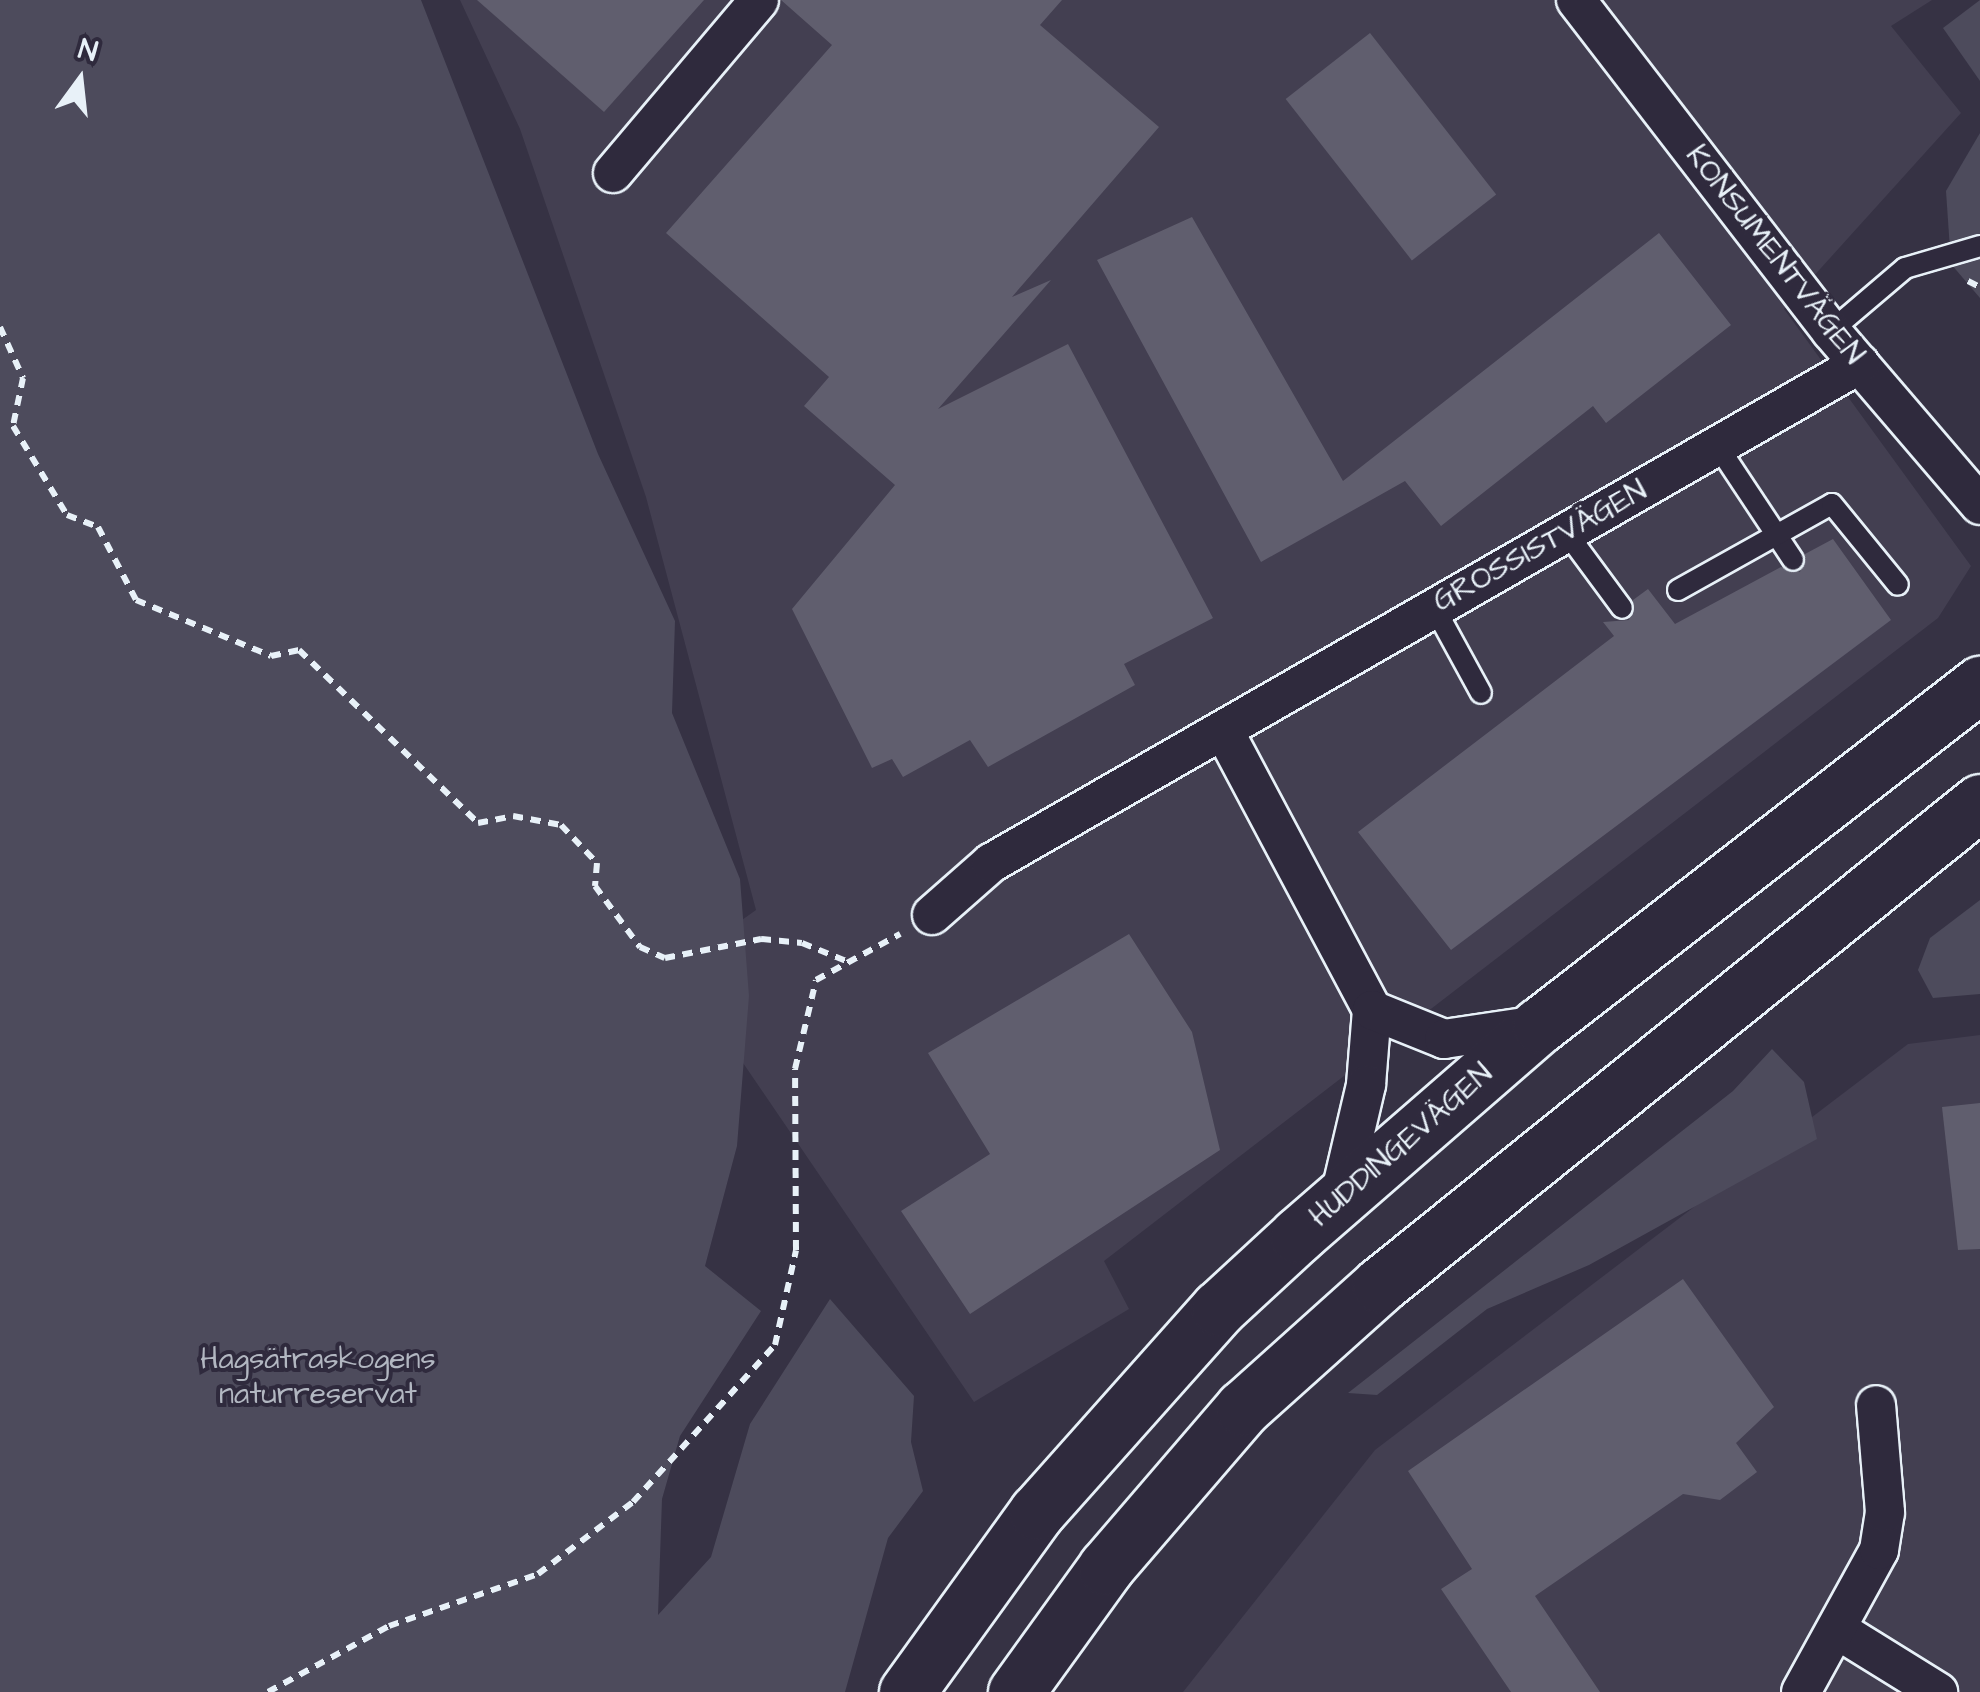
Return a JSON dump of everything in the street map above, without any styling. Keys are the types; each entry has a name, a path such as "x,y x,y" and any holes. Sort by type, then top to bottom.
{"main road":[{"name":"HUDDINGEVÄGEN","path":"907,1692 1085,1456 1220,1308 1340,1196 1540,1025 1980,684"},
{"path":"1016,1692 1106,1566 1244,1408 1380,1285 1980,802"}],"street":[{"path":"613,173 759,0"},
{"name":"KONSUMENTVÄGEN","path":"1576,0 1831,331 1980,504"},
{"name":"GROSSISTVÄGEN","path":"932,915 991,863 1225,733 1433,605 1718,448 1860,364"},
{"path":"1225,733 1372,1010 1366,1084 1340,1196"},
{"path":"1372,1010 1444,1039 1540,1025"},
{"path":"1801,1692 1879,1550 1885,1512 1876,1405"},
{"path":"1838,1630 1938,1692"}],"lane":[{"path":"1831,331 1905,268 1980,246"},
{"path":"1718,448 1793,560"},
{"path":"1678,590 1832,504 1898,585"},
{"path":"1566,532 1622,608"},
{"path":"1433,605 1481,693"}],"path":[{"path":"0,328 23,378 13,426 68,515 98,527 136,600 270,656 299,650 478,823 513,816 561,825 597,863 594,886 640,947 665,958 761,939 802,943 851,963"},
{"path":"268,1692 390,1626 538,1574 633,1502 775,1345 796,1250 794,1069 816,980 932,915"}],"shaded area":[{"path":"460,0 1932,0 1891,26 1961,113 1784,309 1971,566 1938,618 1104,1261 1129,1309 974,1402 677,966 756,910 646,497 520,129"},
{"path":"1980,1035 1980,1692 1183,1692 1375,1450 1908,1044"}],"green space":[{"name":"Hagsätraskogens naturreservat","path":"0,0 421,0 598,454 675,621 672,713 740,879 749,996 737,1146 705,1266 761,1311 680,1436 662,1499 658,1615 711,1557 750,1424 830,1299 914,1396 911,1442 923,1491 888,1538 845,1692 0,1692"},
{"path":"1980,0 1980,81 1943,28"},
{"path":"1980,133 1980,298 1951,264 1946,191"},
{"path":"1980,900 1980,994 1933,998 1918,970 1930,938"},
{"path":"1772,1049 1804,1082 1817,1139 1589,1265 1487,1309 1377,1395 1348,1393 1733,1091"}],"building":[{"path":"477,0 704,0 604,112"},
{"path":"781,0 1062,0 1040,25 1159,127 1012,297 1051,280 938,409 1068,344 1213,618 1124,664 1135,685 988,767 970,740 903,777 892,759 872,768 792,609 895,485 804,406 829,377 666,233 832,45"},
{"path":"1370,33 1496,195 1412,260 1286,99"},
{"path":"1192,217 1343,481 1659,233 1731,325 1606,423 1593,406 1441,526 1405,481 1261,562 1097,260"},
{"path":"1833,539 1891,620 1451,950 1358,832 1614,636 1603,622 1629,620 1633,600 1648,589 1675,624 1781,567 1800,572 1805,554"},
{"path":"1129,934 1192,1032 1220,1150 970,1314 901,1211 990,1154 928,1053"},
{"path":"1980,1103 1980,1249 1958,1250 1942,1107"},
{"path":"1683,1279 1774,1407 1736,1443 1757,1472 1720,1500 1683,1494 1535,1596 1600,1692 1511,1692 1441,1589 1472,1569 1408,1471"}]}
